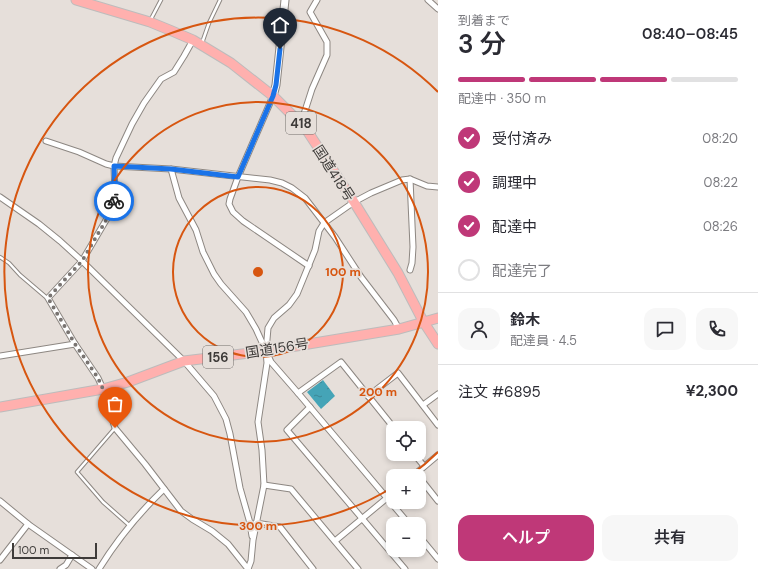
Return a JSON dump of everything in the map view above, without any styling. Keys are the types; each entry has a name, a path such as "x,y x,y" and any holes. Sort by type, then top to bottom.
{"highway":[{"name":"国道418号","path":"76,0 150,22 193,40 231,63 273,96 306,129 398,273 423,321 438,344"},
{"name":"国道156号","path":"0,407 103,389 128,382 184,362 399,329 438,318"}],"main road":[{"path":"273,96 276,85 286,0"}],"street":[{"path":"300,122 312,89 327,55 327,42 310,12 317,0"},
{"path":"428,0 438,8"},
{"path":"193,40 174,72 161,79 144,103 132,124 116,158 114,166 115,195 112,210 82,261 48,298 75,344 98,378 115,428 181,511 212,531 228,544 248,569"},
{"path":"273,96 238,177 229,204 233,212 243,221 309,266"},
{"path":"46,141 114,166 171,169 270,180 282,183 292,188 304,198 335,237 360,277 394,320 399,329"},
{"path":"171,169 178,198 196,230 203,252 214,274 246,312 256,329 271,362 386,497"},
{"path":"410,179 413,246 410,270"},
{"path":"248,569 251,561 253,540 264,484 262,450 258,422 267,363 266,350 268,328 274,318 289,305 297,294 315,250 319,231 324,223 354,202 402,180 410,179 427,186 438,188"},
{"path":"0,197 60,240 184,362 214,396 226,419 240,488 250,523 253,540"},
{"path":"0,356 75,344"},
{"path":"298,392 341,362 388,421"},
{"path":"368,396 398,373 438,425"},
{"path":"423,405 438,394"},
{"path":"310,407 288,430 405,569"},
{"path":"422,469 438,455"},
{"path":"420,461 424,466"},
{"path":"264,484 291,489 358,569"},
{"path":"426,487 438,501"},
{"path":"99,569 111,549 151,501 164,489"},
{"path":"335,542 386,499"},
{"path":"0,501 28,524 92,569"},
{"path":"396,509 403,517"},
{"path":"256,523 280,527 313,569"},
{"path":"0,560 28,524"},
{"path":"426,544 438,559"},
{"path":"60,569 66,565 72,555"}],"lane":[{"path":"150,22 161,0"},
{"path":"201,45 220,0"},
{"path":"0,257 48,298"},
{"path":"115,428 77,472 103,502 130,526"}],"water":[{"path":"323,380 335,396 321,409 307,392"}],"way so far":[{"path":"114,201 112,210 82,261 48,298 75,344 98,378 115,428"}],"route":[{"path":"114,201 114,166 171,169 238,177 273,96 276,85 280,49"}]}
